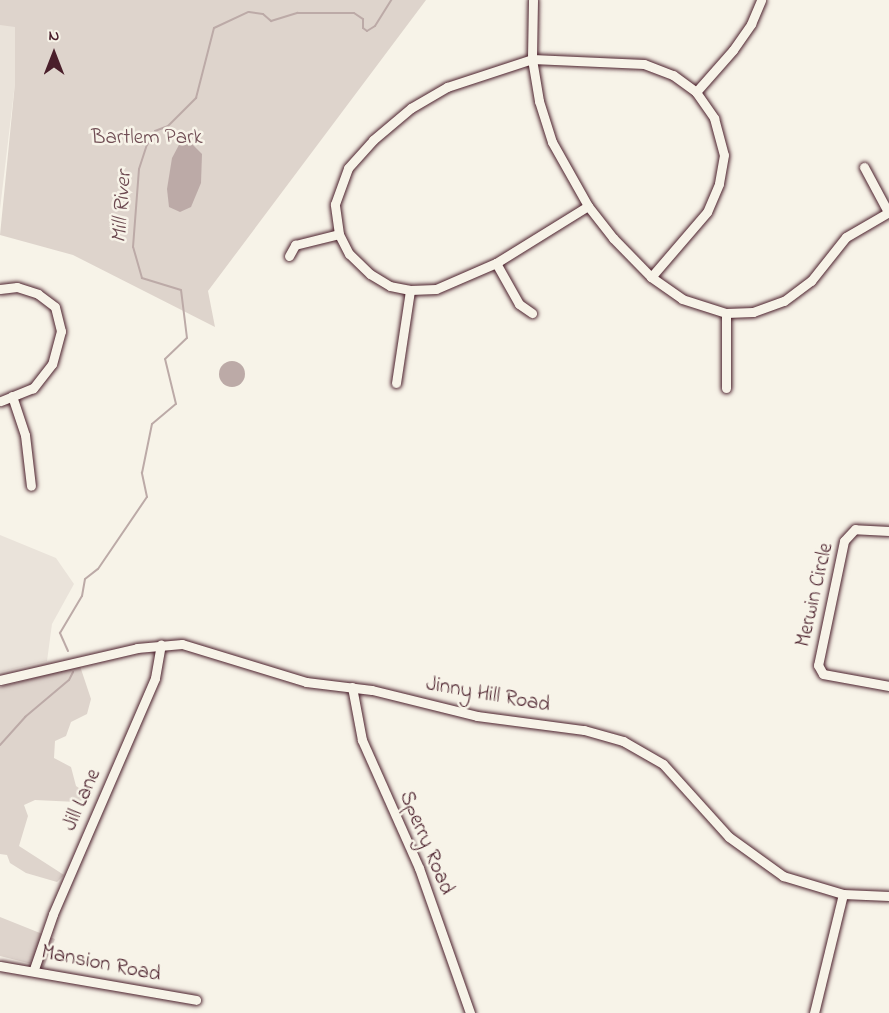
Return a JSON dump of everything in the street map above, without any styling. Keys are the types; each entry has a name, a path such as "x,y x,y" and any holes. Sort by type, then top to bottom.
{"street":[{"path":"533,0 532,59 539,101 552,142 588,206 651,277 682,299 726,313 753,312 784,301 811,281 846,237 888,212 864,167"},
{"path":"696,92 734,50 752,24 761,0"},
{"path":"588,206 496,263 436,289 410,290 370,274 349,254 339,234 335,204 348,168 373,140 411,108 447,87 532,59 644,64 673,75 696,92 714,118 724,155 719,184 707,212 651,277"},
{"path":"288,256 295,245 339,234"},
{"path":"496,263 519,304 532,313"},
{"path":"0,289 17,287 38,294 55,307 61,331 52,364 33,388 0,401"},
{"path":"396,382 410,290"},
{"path":"726,313 726,388"},
{"path":"12,396 25,435 31,486"},
{"name":"Merwin Circle","path":"889,531 855,529 844,541 818,665 823,674 889,686"},
{"name":"Jinny Hill Road","path":"0,680 161,645 204,648 290,679 352,687 477,716 584,730 623,741 676,775 729,837 763,865 801,884 843,894 889,896"},
{"name":"Jill Lane","path":"33,969 60,895 155,678 161,645"},
{"name":"Sperry Road","path":"352,687 362,740 419,868 470,1013"},
{"path":"814,1013 843,894"},
{"name":"Mansion Road","path":"0,966 33,969 195,1000"}],"shaded area":[{"path":"0,24 15,26 15,83 0,209"},
{"path":"180,143 192,144 202,154 201,183 191,207 180,212 169,207 167,189 172,158"},
{"path":"232,361 241,365 245,374 241,383 232,387 223,383 219,374 223,365"},
{"path":"0,535 56,558 74,584 52,624 47,661 0,672"}],"green space":[{"name":"Bartlem Park","path":"0,0 426,0 208,291 215,327 73,255 0,235 15,83 15,27 0,25"},
{"path":"80,666 91,699 87,714 71,722 66,736 55,741 54,758 71,767 76,786 92,797 77,802 35,800 24,805 28,816 19,846 64,875 57,882 26,873 10,863 7,855 0,854 0,687"},
{"path":"0,917 55,939 44,967 0,956"}],"waterway":[{"name":"Mill River","path":"68,651 60,633 82,596 85,579 98,569 147,497 142,473 152,424 176,404 165,359 187,338 181,290 142,278 133,247 139,169 147,145 155,131 168,126 196,98 214,28 249,12 263,14 271,21 298,13 354,13 363,19 363,28 367,31 375,26 391,0"},
{"name":"Mill River","path":"0,745 25,717 69,680 73,672"}]}
